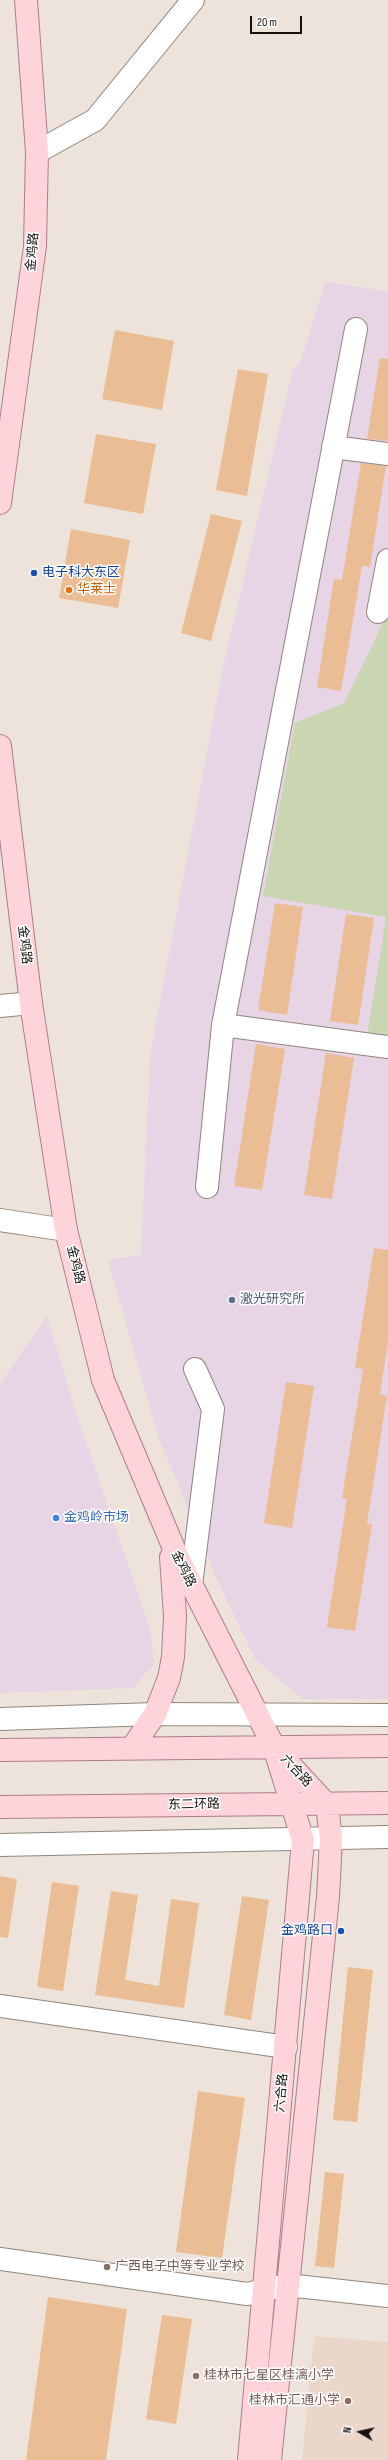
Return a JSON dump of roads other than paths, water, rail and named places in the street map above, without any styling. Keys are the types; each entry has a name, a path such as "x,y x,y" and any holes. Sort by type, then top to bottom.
{"main road":[{"name":"金鸡路","path":"0,503 35,246 37,152 26,0"},
{"name":"金鸡路","path":"0,746 31,1003 66,1230 103,1380 166,1530 191,1585 274,1747"},
{"path":"132,1748 155,1714 169,1678 175,1637 173,1572 166,1530"},
{"path":"0,1750 388,1746"},
{"name":"六合路","path":"249,2460 303,1840 274,1747"},
{"name":"六合路","path":"270,2460 328,1897 331,1839 327,1805 274,1747"},
{"name":"东二环路","path":"0,1807 293,1804 327,1805 388,1803"}],"street":[{"path":"37,152 95,120 193,0"},
{"path":"207,1187 223,1025 356,329"},
{"path":"333,446 388,454"},
{"path":"378,612 388,560"},
{"path":"0,1006 31,1003"},
{"path":"223,1025 388,1047"},
{"path":"0,1220 66,1230"},
{"path":"191,1585 213,1409 195,1369"},
{"path":"0,1719 155,1714 257,1716 388,1715"},
{"path":"0,1845 303,1840 388,1837"},
{"path":"0,2006 286,2047"},
{"path":"0,2259 247,2294 287,2285 388,2296"}],"place":[{"name":"电子科大东区","path":"34,573"},
{"name":"华莱士","path":"69,590"},
{"name":"激光研究所","path":"232,1300"},
{"name":"金鸡岭市场","path":"56,1518"},
{"name":"金鸡路口","path":"341,1931"},
{"name":"广西电子中等专业学校","path":"107,2267"},
{"name":"桂林市七星区桂漓小学","path":"196,2376"},
{"name":"桂林市汇通小学","path":"348,2401"}]}
